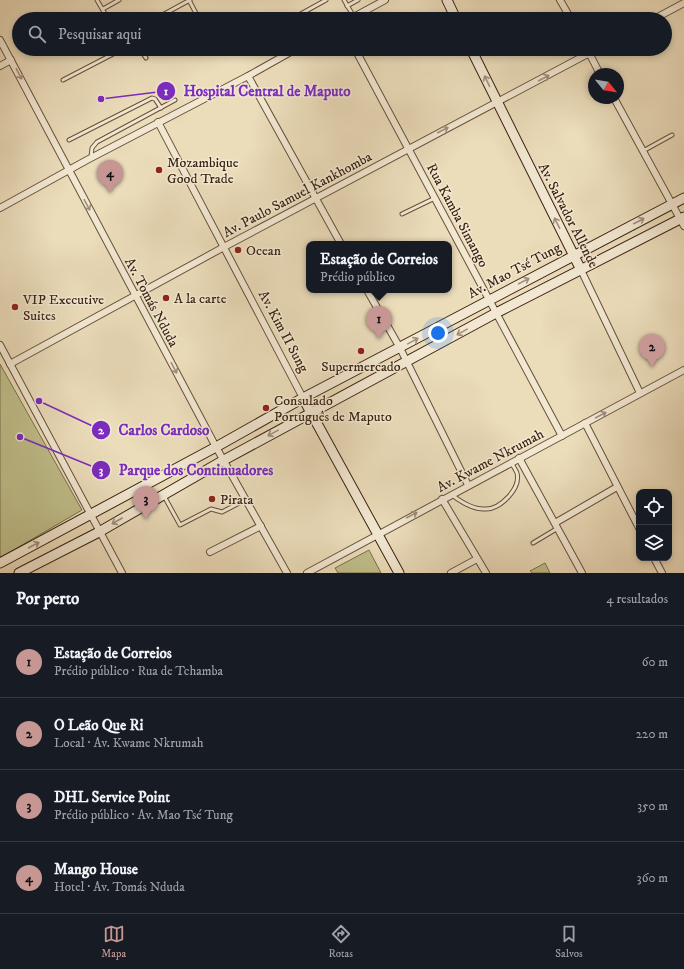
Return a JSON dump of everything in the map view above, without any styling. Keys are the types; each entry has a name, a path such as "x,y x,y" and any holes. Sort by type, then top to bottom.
{"main road":[{"path":"447,0 453,12"},
{"name":"Av. Salvador Allende","path":"474,56 581,270"},
{"name":"Av. Mao Tsé Tung","path":"0,563 216,447 303,398 400,348 573,254 684,198"},
{"name":"Av. Mao Tsé Tung","path":"19,573 99,532 311,412 407,362 496,313 683,220"},
{"name":"Av. Kim II Sung","path":"303,398 399,573"}],"street":[{"path":"363,12 385,0"},
{"path":"560,0 567,12"},
{"path":"667,12 683,3"},
{"name":"Av. Tomás Nduda","path":"0,40 216,447 287,573"},
{"path":"0,208 91,157 284,56"},
{"name":"Rua Kamba Simango","path":"359,56 562,436"},
{"name":"Av. Paulo Samuel Kankhomba","path":"10,364 224,247 409,148 497,103 579,56"},
{"path":"591,56 597,68"},
{"path":"0,66 11,60"},
{"path":"248,76 339,241"},
{"path":"617,104 672,204 683,220"},
{"name":"Av. Kim II Sung","path":"158,122 303,398"},
{"name":"Av. Salvador Allende","path":"581,270 640,393"},
{"path":"369,293 400,348 468,485"},
{"path":"0,345 122,573"},
{"name":"Av. Kwame Nkrumah","path":"307,573 684,370"},
{"path":"585,423 637,525"},
{"path":"519,458 582,573"},
{"path":"556,526 617,487"},
{"path":"442,499 486,573"},
{"path":"210,552 261,526"},
{"path":"451,573 477,559"},
{"path":"656,561 662,573"}],"lane":[{"path":"97,0 103,10 119,0"},
{"path":"167,12 190,0 196,12"},
{"path":"304,12 326,0"},
{"path":"344,0 350,12"},
{"path":"348,6 358,0"},
{"path":"63,80 109,56"},
{"path":"69,140 152,98 155,99 161,108"},
{"path":"91,157 92,148 97,142 175,100"},
{"path":"643,151 672,135"},
{"path":"402,214 435,198"},
{"path":"452,494 474,508 487,510 510,496 515,486 517,474 511,462"},
{"path":"164,495 180,525 211,508 222,512 246,499"},
{"path":"533,542 556,526"}],"shaded area":[{"path":"0,364 82,510 0,558"},
{"path":"369,550 381,573 338,573 335,568"},
{"path":"545,563 550,573 532,573 530,571"}],"place":[{"name":"Hospital Central de Maputo","path":"101,99"},
{"name":"Mozambique Good Trade","path":"159,170"},
{"name":"Mango House","path":"110,193"},
{"name":"Ocean","path":"238,250"},
{"name":"A la carte","path":"166,298"},
{"name":"VIP Executive Suites","path":"15,307"},
{"name":"Estação de Correios","path":"379,339"},
{"name":"Supermercado","path":"361,351"},
{"name":"O Leão Que Ri","path":"652,367"},
{"name":"Carlos Cardoso","path":"39,401"},
{"name":"Consulado Português de Maputo","path":"266,408"},
{"name":"Parque dos Continuadores","path":"20,437"},
{"name":"Pirata","path":"212,499"},
{"name":"DHL Service Point","path":"146,519"}]}
